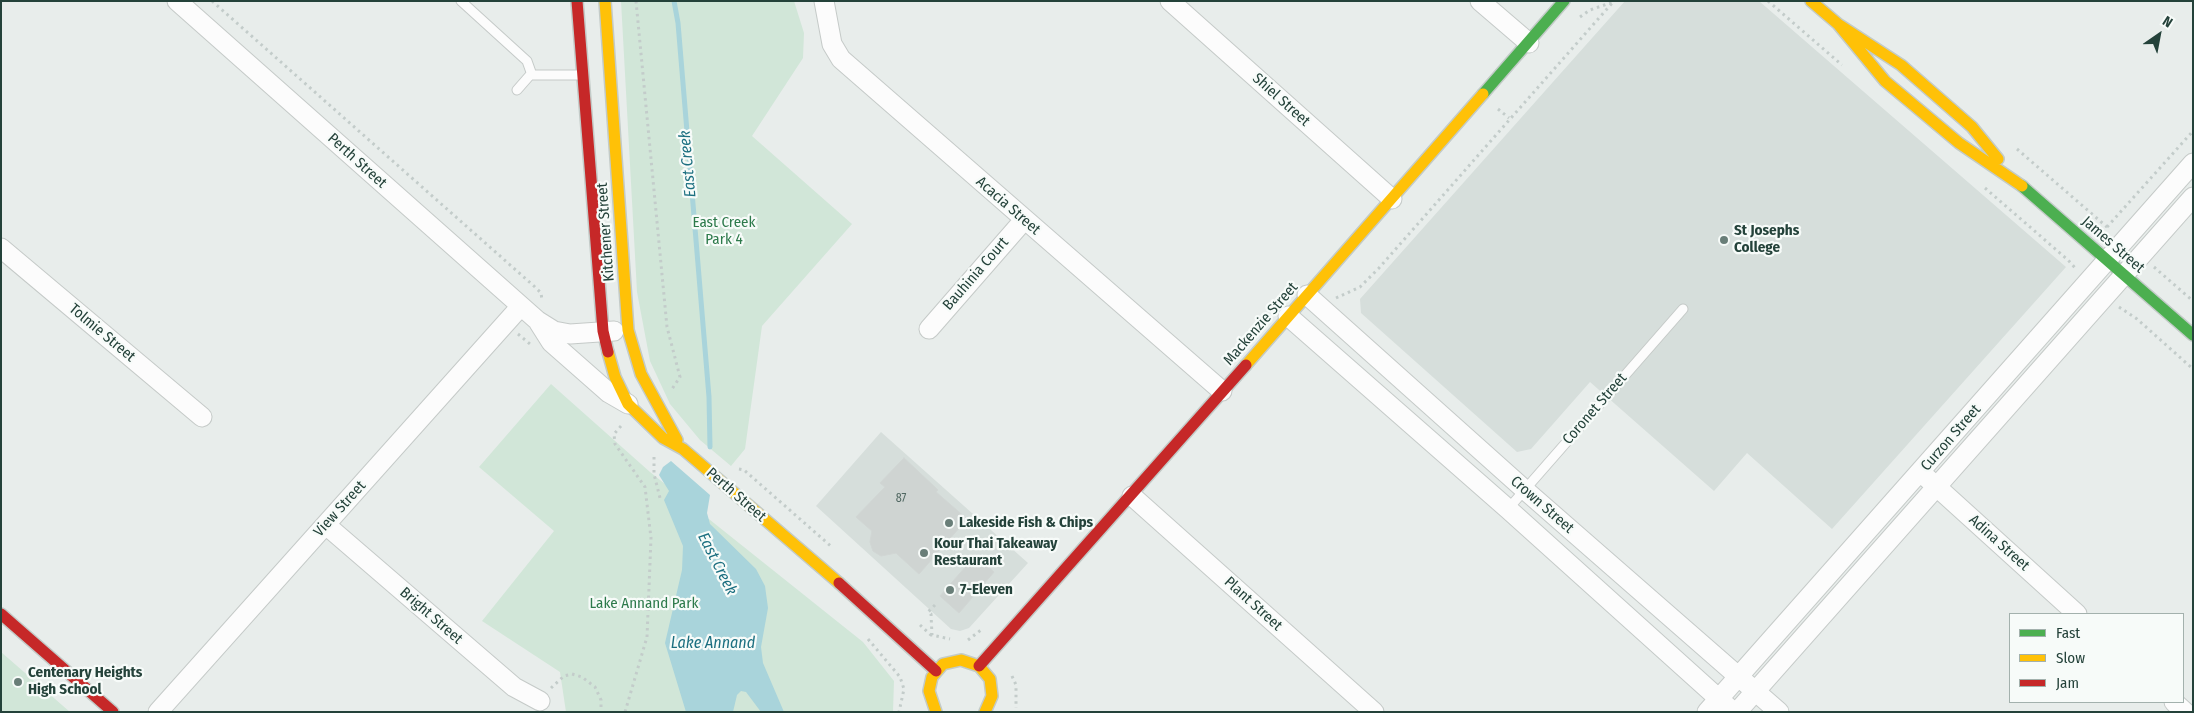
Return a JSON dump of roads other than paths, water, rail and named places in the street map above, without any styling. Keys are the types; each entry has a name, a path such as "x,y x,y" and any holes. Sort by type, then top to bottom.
{"main road":[{"name":"Kitchener Street","path":"578,1 603,331 615,378 628,404"},
{"name":"Kitchener Street","path":"605,1 628,330 641,374 653,400 683,449"},
{"name":"Mackenzie Street","path":"980,666 1132,496 1564,1"},
{"name":"James Street","path":"1812,1 1838,24 1901,65 1966,121 2014,179"},
{"name":"James Street","path":"1838,24 1885,81 1959,143 2014,179 2193,335"},
{"name":"Perth Street","path":"628,404 663,438 683,449 879,618 936,671"},
{"path":"1,614 113,712"},
{"path":"936,712 928,691 936,671 952,660 971,661 986,672 992,687 992,696 985,712"}],"street":[{"name":"Perth Street","path":"177,1 538,321 554,331 570,334 628,330"},
{"name":"Acacia Street","path":"824,1 832,44 841,59 1222,391"},
{"name":"Shiel Street","path":"1170,1 1392,199"},
{"path":"1480,1 1529,43"},
{"name":"Curzon Street","path":"1713,705 2193,163"},
{"name":"Curzon Street","path":"1738,712 2193,196"},
{"name":"Bauhinia Court","path":"929,329 1024,220"},
{"name":"Tolmie Street","path":"1,248 202,417"},
{"name":"Crown Street","path":"1307,295 1525,490 1779,712"},
{"name":"View Street","path":"158,712 521,306"},
{"name":"Crown Street","path":"1288,316 1508,509 1713,705 1732,712"},
{"name":"Perth Street","path":"538,321 551,342 609,393 628,404"},
{"name":"Adina Street","path":"1921,471 2076,613"},
{"name":"Plant Street","path":"1132,496 1374,712"},
{"name":"Bright Street","path":"326,525 514,687 540,701"},
{"path":"2175,703 2185,712"}],"lane":[{"path":"461,1 527,61 531,74"},
{"path":"517,90 531,74 583,75"},
{"name":"Coronet Street","path":"1508,509 1683,309"}],"water":[{"name":"Lake Annand","path":"671,461 710,495 707,513 710,524 756,569 765,586 768,608 761,647 763,663 784,712 761,712 746,692 741,691 737,695 733,712 686,712 665,643 682,570 683,546 664,500 669,491 659,475 663,467"}],"waterway":[{"name":"East Creek","path":"674,1 678,23 709,397 710,447"}],"place":[{"name":"St Josephs College","path":"1724,240"},
{"name":"Lakeside Fish & Chips","path":"949,523"},
{"name":"Kour Thai Takeaway Restaurant","path":"924,553"},
{"name":"7-Eleven","path":"950,590"},
{"name":"Centenary Heights High School","path":"18,682"}],"park label":[{"name":"East Creek Park 4","path":"724,232"},
{"name":"Lake Annand Park","path":"644,604"}]}
